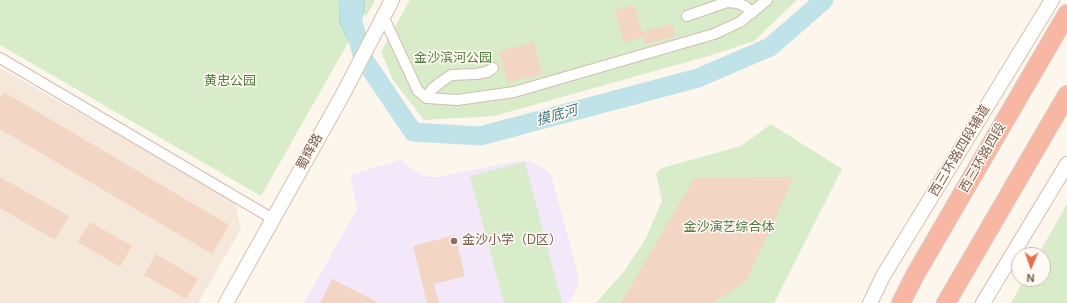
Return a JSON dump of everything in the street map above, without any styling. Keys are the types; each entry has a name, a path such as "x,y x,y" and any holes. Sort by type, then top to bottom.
{"highway":[{"name":"西三环路四段","path":"901,303 915,275 1067,14"},
{"path":"946,303 1067,95"}],"main road":[{"name":"蜀辉路","path":"226,303 356,70 392,0"},
{"name":"西三环路四段辅道","path":"870,303 884,276 1052,0"},
{"path":"983,303 1067,164"}],"street":[{"path":"383,16 418,91 427,98 457,100 514,92 714,34 740,22 767,0"},
{"path":"687,16 727,2 738,2 752,13"},
{"path":"0,58 273,219"},
{"path":"427,98 432,89 440,82 451,76 487,72 493,68"}],"shaded area":[{"path":"0,68 235,201 241,229 198,303 0,303"},
{"name":"金沙小学（D区）","path":"400,160 422,176 437,177 517,161 529,161 546,170 551,175 578,274 578,284 575,294 567,303 304,303 357,209 350,175"}],"green space":[{"name":"黄忠公园","path":"0,0 340,0 340,23 349,41 261,196 0,45"},
{"path":"364,0 375,0 366,17 364,13"},
{"name":"金沙滨河公园","path":"410,0 797,0 754,41 712,55 494,116 424,120 393,80 381,52"},
{"name":"金沙演艺综合体","path":"771,124 842,169 774,303 596,303 625,270 645,240 662,201 656,173 662,168 741,146"},
{"path":"525,162 562,303 504,303 470,176"},
{"path":"1067,204 1067,303 1011,303 1020,287 1051,287 1051,247 1043,247"}],"water":[{"path":"340,0 364,0 364,13 349,41 340,23"}],"building":[{"path":"634,5 642,32 672,24 675,36 645,44 643,37 624,43 615,10"},
{"path":"534,42 542,74 507,83 499,51"},
{"path":"4,92 229,225 212,254 0,129 0,98"},
{"path":"0,177 69,216 55,240 0,208"},
{"path":"794,177 746,281 713,303 621,303 694,178"},
{"path":"90,222 132,246 120,267 78,242"},
{"path":"455,235 465,276 434,284 439,303 427,303 413,246"},
{"path":"156,254 198,279 186,299 144,275"},
{"path":"332,279 379,303 320,303"}],"waterway":[{"name":"摸底河","path":"347,0 363,58 413,132 480,136 698,78 770,47 824,0"}],"place":[{"name":"金沙小学（D区）","path":"454,241"}]}
